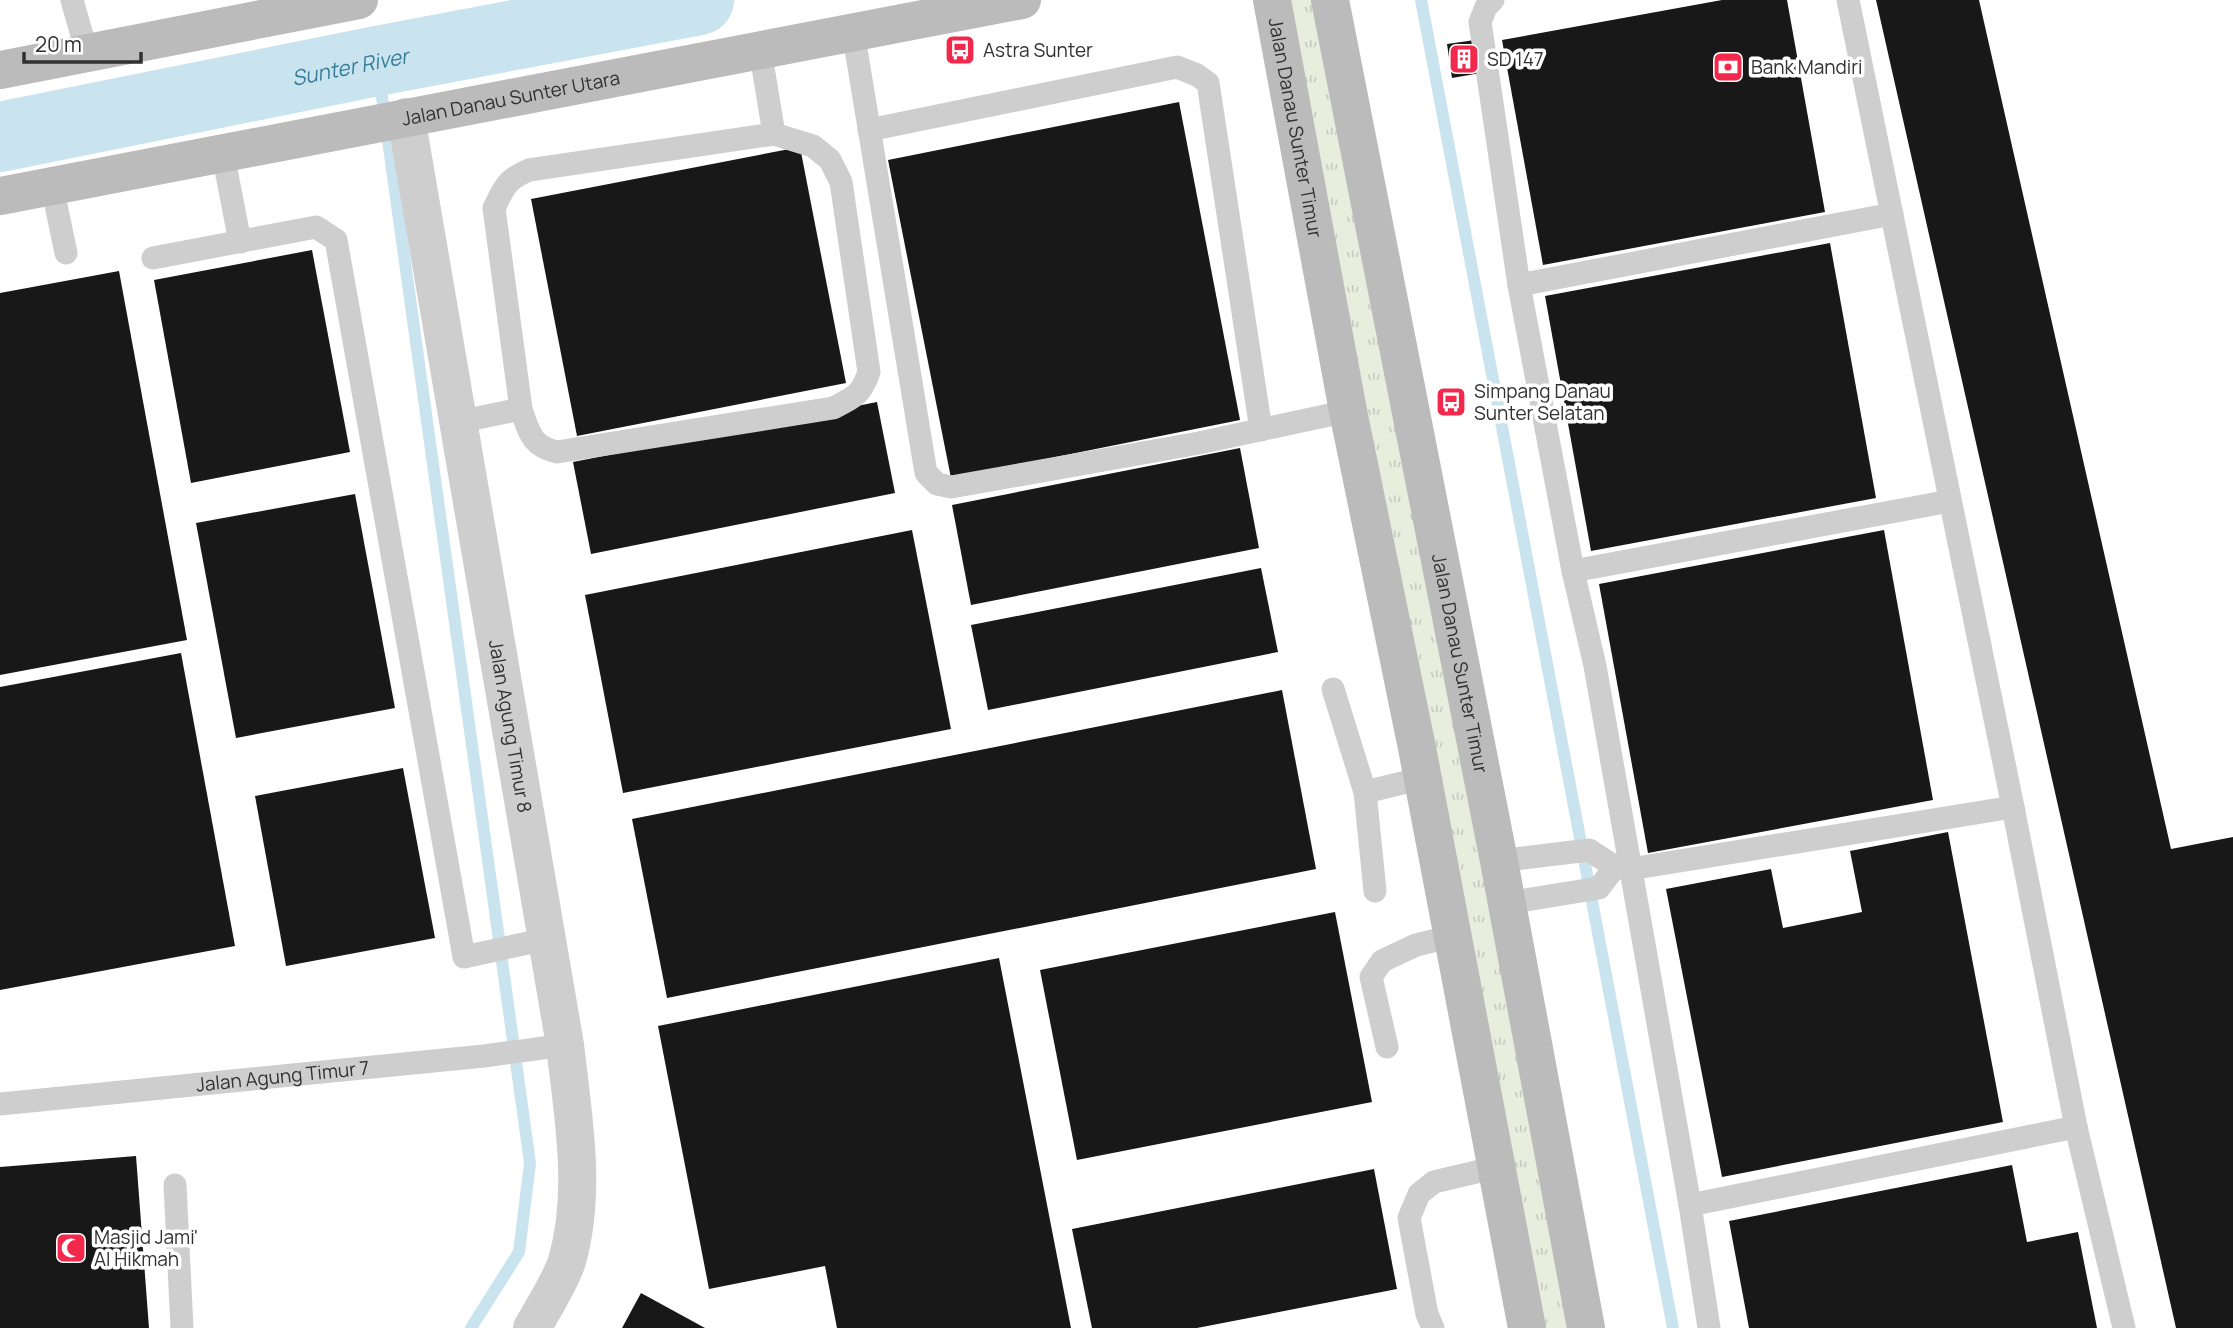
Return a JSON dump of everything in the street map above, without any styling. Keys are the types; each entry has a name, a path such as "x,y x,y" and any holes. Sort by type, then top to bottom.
{"main road":[{"path":"0,70 87,53 253,10 359,0"},
{"name":"Jalan Danau Sunter Utara","path":"0,196 1022,0"},
{"name":"Jalan Danau Sunter Timur","path":"1272,0 1348,411 1423,778 1527,1328"},
{"name":"Jalan Danau Sunter Timur","path":"1330,0 1499,860 1525,901 1586,1328"}],"street":[{"name":"Jalan Agung Timur 8","path":"389,121 458,422 546,939 553,1046 578,1159 575,1215 567,1262 532,1328"}],"lane":[{"path":"72,0 87,53"},
{"path":"1493,0 1486,7 1480,22 1519,285 1573,571 1595,666 1623,868 1690,1205 1709,1328"},
{"path":"1848,0 2076,1127 2124,1328"},
{"path":"853,31 926,473 937,484 951,487 1261,430 1348,411"},
{"path":"760,49 774,134"},
{"path":"869,130 1177,67 1198,75 1208,83 1261,430"},
{"path":"774,134 813,146 830,160 841,183 869,372 863,388 833,408 557,452 543,448 530,435 521,408 494,208 504,188 513,177 529,170 774,134"},
{"path":"223,154 240,242"},
{"path":"52,186 66,253"},
{"path":"1519,285 1892,214"},
{"path":"153,258 316,228 336,240 464,957 546,939"},
{"path":"458,422 521,408"},
{"path":"1573,571 1950,501"},
{"path":"1333,689 1365,792 1375,891"},
{"path":"1365,792 1423,778"},
{"path":"1525,901 1599,888 1623,868 2013,807"},
{"path":"1499,860 1589,849 1623,868"},
{"path":"1387,1047 1371,977 1382,961 1416,945 1453,936"},
{"name":"Jalan Agung Timur 7","path":"0,1104 484,1056 553,1046"},
{"path":"1690,1205 2076,1127"},
{"path":"1433,1328 1427,1314 1409,1218 1419,1194 1434,1182 1497,1167"},
{"path":"175,1185 182,1328"}],"green space":[{"path":"1273,0 1330,0 1586,1328 1531,1328"}],"building":[{"path":"1722,0 1787,0 1825,212 1543,265 1502,40"},
{"path":"1876,0 1979,0 2171,849 2233,837 2233,1328 2176,1328"},
{"name":"SD 147","path":"1475,40 1481,73 1452,78 1447,44"},
{"path":"1179,102 1240,420 951,478 888,160"},
{"path":"800,147 846,383 577,436 531,199"},
{"path":"1830,243 1876,498 1591,551 1545,296"},
{"path":"312,250 350,452 191,483 154,280"},
{"path":"119,271 187,640 0,675 0,293"},
{"path":"877,402 895,493 591,554 573,462"},
{"path":"1240,448 1259,548 971,605 952,505"},
{"path":"355,494 395,708 236,738 196,523"},
{"path":"912,530 951,729 623,793 585,595"},
{"path":"1884,530 1933,800 1648,853 1599,584"},
{"path":"1261,568 1278,652 988,710 971,625"},
{"path":"181,653 235,946 0,990 0,687"},
{"path":"1282,690 1316,869 667,998 632,819"},
{"path":"403,768 435,938 286,966 255,796"},
{"path":"1948,832 2003,1122 1722,1177 1666,889 1771,869 1783,928 1862,912 1850,851"},
{"path":"1335,912 1372,1102 1077,1160 1040,970"},
{"path":"999,958 1071,1328 837,1328 825,1266 709,1289 658,1026"},
{"name":"Masjid Jami' Al Hikmah","path":"136,1156 149,1328 0,1328 0,1167"},
{"path":"2012,1165 2027,1242 2078,1232 2097,1328 1749,1328 1729,1221"},
{"path":"1374,1169 1397,1289 1197,1328 1092,1328 1072,1229"},
{"path":"641,1293 705,1328 622,1328"}],"waterway":[{"name":"Sunter River","path":"0,137 699,0"},
{"path":"1421,0 1673,1328"},
{"path":"377,61 530,1163 519,1252 471,1328"}],"place":[{"name":"Astra Sunter","path":"960,50"},
{"name":"SD 147","path":"1464,59"},
{"name":"Bank Mandiri","path":"1728,67"},
{"name":"Simpang Danau Sunter Selatan","path":"1451,402"},
{"name":"Masjid Jami' Al Hikmah","path":"71,1248"}]}
